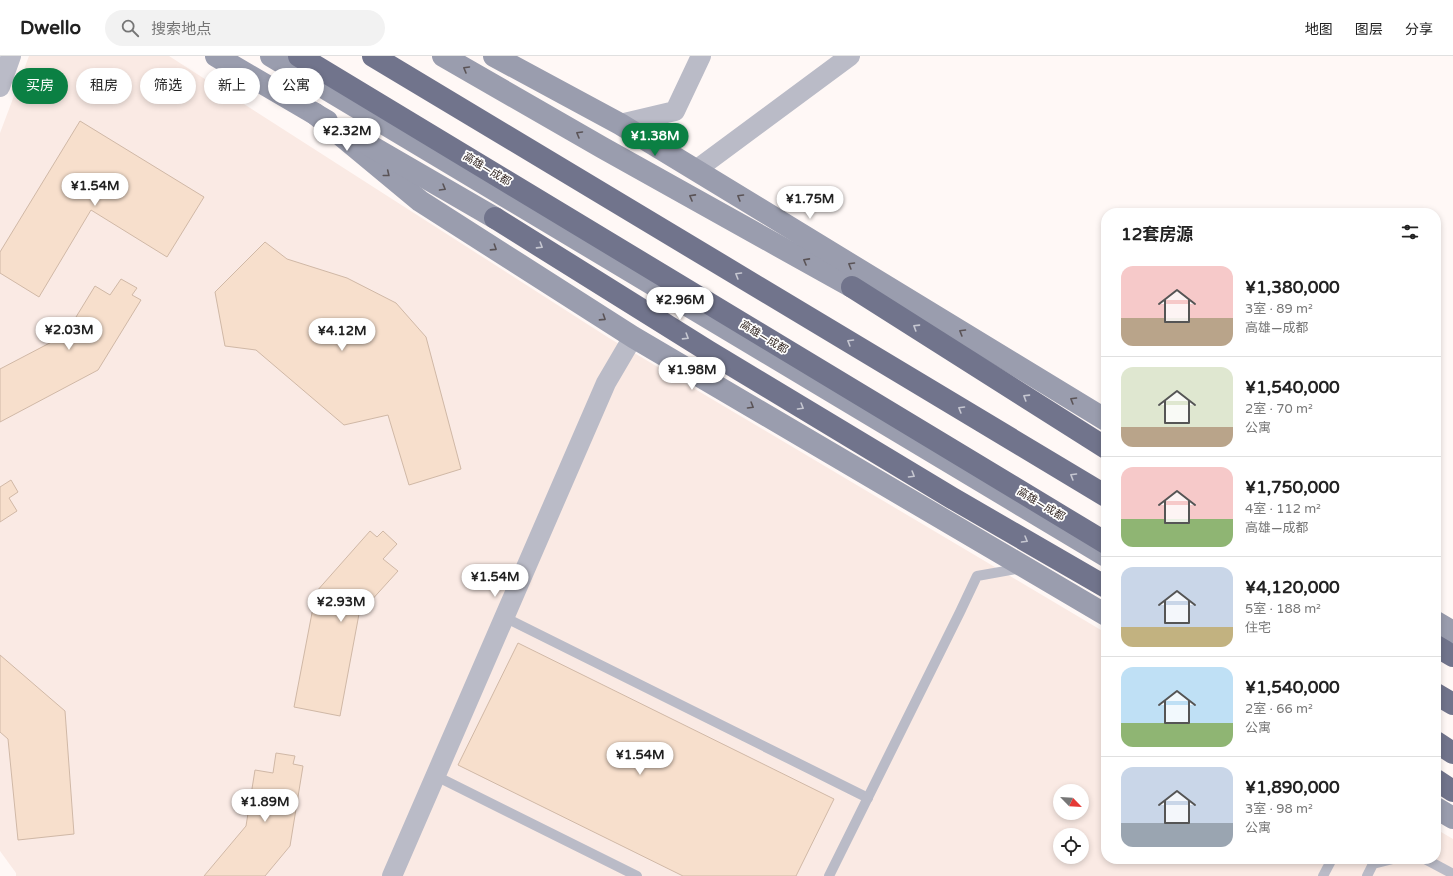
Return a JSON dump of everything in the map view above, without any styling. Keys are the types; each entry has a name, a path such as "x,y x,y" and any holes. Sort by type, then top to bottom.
{"highway":[{"name":"高雄—成都","path":"299,56 1101,540"},
{"path":"373,56 1101,493"},
{"path":"495,218 708,351 952,498 1101,584"},
{"path":"852,287 1101,445"},
{"path":"1441,649 1453,656"},
{"path":"1441,697 1453,704"},
{"path":"1441,745 1453,753"},
{"path":"1441,783 1453,791"}],"main road":[{"path":"216,56 495,218"},
{"path":"271,56 1101,553"},
{"path":"443,56 603,148 852,287"},
{"path":"494,56 620,124 1101,417"},
{"path":"314,113 420,201 633,337 1101,612"},
{"path":"1441,625 1453,632"},
{"path":"1441,757 1453,765"},
{"path":"1441,811 1453,818"}],"street":[{"path":"0,87 11,56"},
{"path":"620,124 675,111 701,56"},
{"path":"696,170 850,56"},
{"path":"392,876 606,383 633,337"}],"lane":[{"path":"829,876 977,576 1024,568"},
{"path":"504,617 868,798"},
{"path":"436,776 637,876"},
{"path":"1323,876 1329,864"},
{"path":"1367,876 1373,864"},
{"path":"1434,864 1453,874"}],"shaded area":[{"path":"29,56 169,56 188,68 140,68 140,104 196,104 196,73 204,78 204,104 244,104 609,338 1101,630 1101,864 1441,864 1441,832 1453,839 1453,876 16,876 16,873 0,851 0,133 12,101 12,104 68,104 68,68 24,68"}],"building":[{"path":"80,121 204,197 167,257 91,210 39,297 0,273 0,252"},
{"path":"265,242 287,259 347,278 396,303 426,337 461,469 409,485 388,415 344,425 256,350 225,346 215,292"},
{"path":"121,279 137,288 132,295 141,300 98,370 0,422 0,369 65,335 95,286 110,295"},
{"path":"11,480 18,492 9,498 17,511 0,522 0,487"},
{"path":"370,531 377,537 383,531 397,544 383,559 398,571 359,614 340,716 294,707 316,592"},
{"path":"518,643 834,799 796,876 683,876 458,765"},
{"path":"0,655 65,711 74,834 18,840 8,739 0,732"},
{"path":"276,753 295,756 293,764 303,766 290,846 265,876 204,876 246,826 255,770 273,773"}]}
